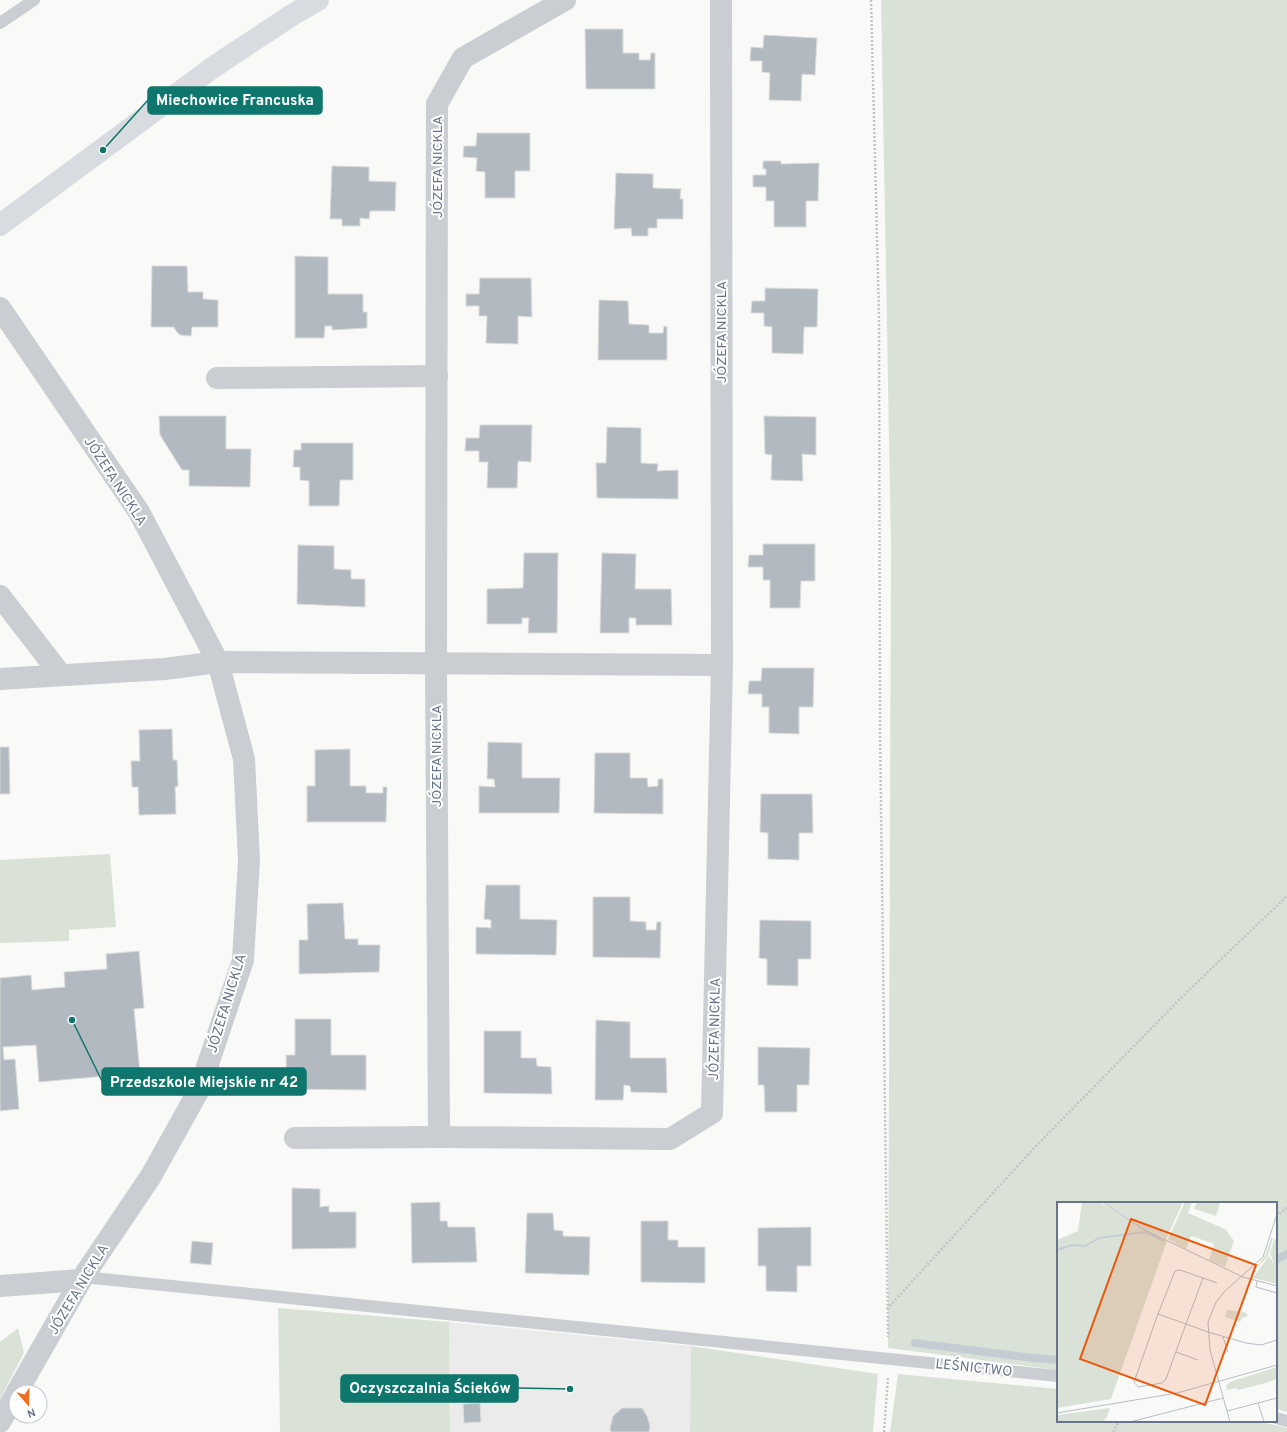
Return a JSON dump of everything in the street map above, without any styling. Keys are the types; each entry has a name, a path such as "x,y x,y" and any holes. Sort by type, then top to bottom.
{"main road":[{"path":"0,225 212,68 292,15 318,0"}],"street":[{"name":"JÓZEFA NICKLA","path":"439,1137 436,664 437,104 463,58 565,0"},
{"name":"JÓZEFA NICKLA","path":"295,1138 439,1137 670,1139 712,1114 722,664 721,0"},
{"name":"JÓZEFA NICKLA","path":"0,308 139,512 218,662 244,759 249,860 242,960 200,1088 151,1176 82,1278 21,1384"},
{"path":"217,378 437,376"},
{"path":"0,596 61,675"},
{"path":"0,678 165,669 218,662 722,664"},
{"path":"0,1286 82,1278"},
{"name":"JÓZEFA NICKLA","path":"0,1422 8,1408"}],"lane":[{"path":"0,24 34,0"},
{"name":"LEŚNICTWO","path":"82,1278 1057,1376"},
{"path":"1277,1418 1287,1421"}],"path":[{"path":"872,0 879,315 880,728 887,1309 889,1358 884,1432"},
{"path":"887,1309 1035,1147 1184,995 1287,896"},
{"path":"1277,1215 1287,1208"},
{"path":"1113,1432 1118,1422"}],"shaded area":[{"path":"881,0 1287,0 1287,1412 1277,1409 1277,1202 1057,1202 1057,1370 888,1348 891,548"},
{"path":"110,854 116,927 69,930 69,941 0,943 0,860"},
{"path":"278,1308 449,1322 450,1432 280,1432"},
{"path":"449,1322 691,1346 690,1432 450,1432"},
{"path":"18,1328 24,1353 0,1399 0,1342"},
{"path":"691,1346 878,1374 873,1432 690,1432"},
{"path":"898,1374 1057,1389 1057,1422 1261,1422 1287,1428 1287,1432 890,1432"}],"building":[{"path":"585,29 623,29 623,53 639,53 639,60 650,60 651,53 655,53 655,89 586,89"},
{"path":"764,35 817,38 815,75 802,74 801,101 769,100 770,73 762,72 762,61 750,61 751,47 763,48"},
{"path":"477,133 530,133 530,171 515,171 515,198 485,198 485,172 476,171 477,158 463,157 464,146 476,146"},
{"path":"763,161 781,161 781,164 819,163 818,201 806,201 806,227 774,227 774,201 766,201 766,187 753,187 753,175 766,175 766,169 763,169"},
{"path":"332,166 369,167 369,181 396,182 395,211 370,211 369,219 360,218 360,226 342,226 342,219 330,219"},
{"path":"616,173 653,174 653,188 681,189 680,199 683,199 683,219 657,219 657,228 648,228 648,236 632,236 631,228 614,229"},
{"path":"295,256 328,257 328,294 363,294 363,312 367,312 367,328 332,330 332,326 325,326 324,338 295,338"},
{"path":"152,266 187,266 188,292 203,292 203,299 218,300 218,327 192,327 191,336 180,335 174,327 151,327"},
{"path":"480,278 531,278 532,317 518,316 518,344 486,343 487,316 479,316 479,306 466,306 466,294 479,294"},
{"path":"765,288 818,289 817,327 804,327 803,354 772,353 772,327 764,326 764,313 751,313 752,301 765,301"},
{"path":"599,300 628,301 629,324 649,325 649,333 663,333 664,326 667,327 667,360 598,360"},
{"path":"159,416 226,416 226,449 251,449 250,487 189,486 189,470 182,470 160,435"},
{"path":"764,416 816,417 816,455 802,454 803,481 771,480 772,455 765,454"},
{"path":"480,425 532,425 531,462 518,461 517,488 487,488 488,462 479,462 479,451 465,451 466,438 479,438"},
{"path":"607,427 641,428 641,463 658,464 657,471 678,470 678,499 597,498 596,463 606,463"},
{"path":"301,443 353,443 353,480 340,480 339,506 309,506 309,481 300,480 300,467 293,467 294,450 301,450"},
{"path":"763,544 815,544 815,581 801,581 800,608 770,608 770,580 763,580 763,567 748,567 749,555 763,555"},
{"path":"298,545 334,546 334,569 351,570 351,579 365,579 365,607 297,604"},
{"path":"524,553 558,553 557,633 528,633 529,618 522,618 522,624 487,624 487,589 523,588"},
{"path":"602,553 636,554 635,589 671,589 672,625 636,625 636,618 629,618 629,633 600,633"},
{"path":"762,668 814,668 813,707 799,707 799,734 769,733 769,707 762,707 762,694 748,694 749,681 761,681"},
{"path":"172,729 173,760 177,760 178,786 175,787 176,814 139,815 138,787 132,787 131,761 140,761 139,730"},
{"path":"488,742 522,743 522,778 560,778 559,813 479,813 479,786 495,787 494,779 487,779"},
{"path":"0,747 9,747 10,794 0,794"},
{"path":"350,749 350,786 366,786 366,793 383,793 383,787 387,787 386,822 307,822 307,786 315,786 315,750"},
{"path":"595,753 630,753 630,778 647,778 648,787 658,786 658,779 663,779 663,814 594,813"},
{"path":"761,794 812,794 813,833 799,833 799,860 768,859 768,833 760,832"},
{"path":"486,885 520,885 520,919 557,920 556,955 476,954 476,927 491,928 491,920 484,919"},
{"path":"593,897 630,897 630,921 646,922 646,930 656,930 657,922 661,922 660,958 593,957"},
{"path":"343,903 345,939 358,939 358,945 380,945 379,972 299,974 299,940 308,940 307,904"},
{"path":"760,920 811,921 811,959 798,959 798,986 767,985 767,959 759,958"},
{"path":"139,951 144,1008 134,1009 140,1073 39,1082 36,1045 3,1047 4,1060 15,1059 19,1109 0,1111 0,978 31,975 32,990 65,987 64,972 107,969 106,954"},
{"path":"295,1019 331,1019 331,1055 366,1055 366,1090 287,1089 286,1055 295,1055"},
{"path":"596,1020 630,1022 630,1058 666,1058 667,1093 631,1092 630,1086 624,1085 623,1100 595,1100"},
{"path":"484,1031 521,1031 521,1058 536,1058 537,1066 551,1067 552,1094 484,1093"},
{"path":"758,1047 810,1048 809,1085 797,1085 797,1112 765,1112 764,1085 758,1085"},
{"path":"292,1188 320,1189 320,1207 329,1206 329,1212 356,1212 356,1248 292,1249"},
{"path":"440,1202 440,1221 447,1221 448,1227 475,1227 477,1262 412,1263 411,1203"},
{"path":"527,1213 553,1213 554,1230 563,1231 563,1236 590,1237 589,1275 525,1273"},
{"path":"641,1221 668,1221 668,1240 678,1240 678,1247 705,1247 705,1283 641,1282"},
{"path":"811,1227 811,1266 797,1266 797,1292 766,1291 766,1266 758,1266 758,1228"},
{"path":"192,1241 213,1243 211,1265 190,1263"},
{"path":"480,1403 481,1422 464,1423 463,1404"},
{"path":"622,1408 642,1408 647,1416 650,1426 649,1432 611,1432 610,1429 613,1416"}],"waterway":[{"path":"1277,1259 1287,1254"},
{"path":"915,1343 1057,1360"}],"place":[{"name":"Miechowice Francuska","path":"103,150"},
{"name":"Przedszkole Miejskie nr 42","path":"72,1020"},
{"name":"Oczyszczalnia Ścieków","path":"570,1389"}]}
